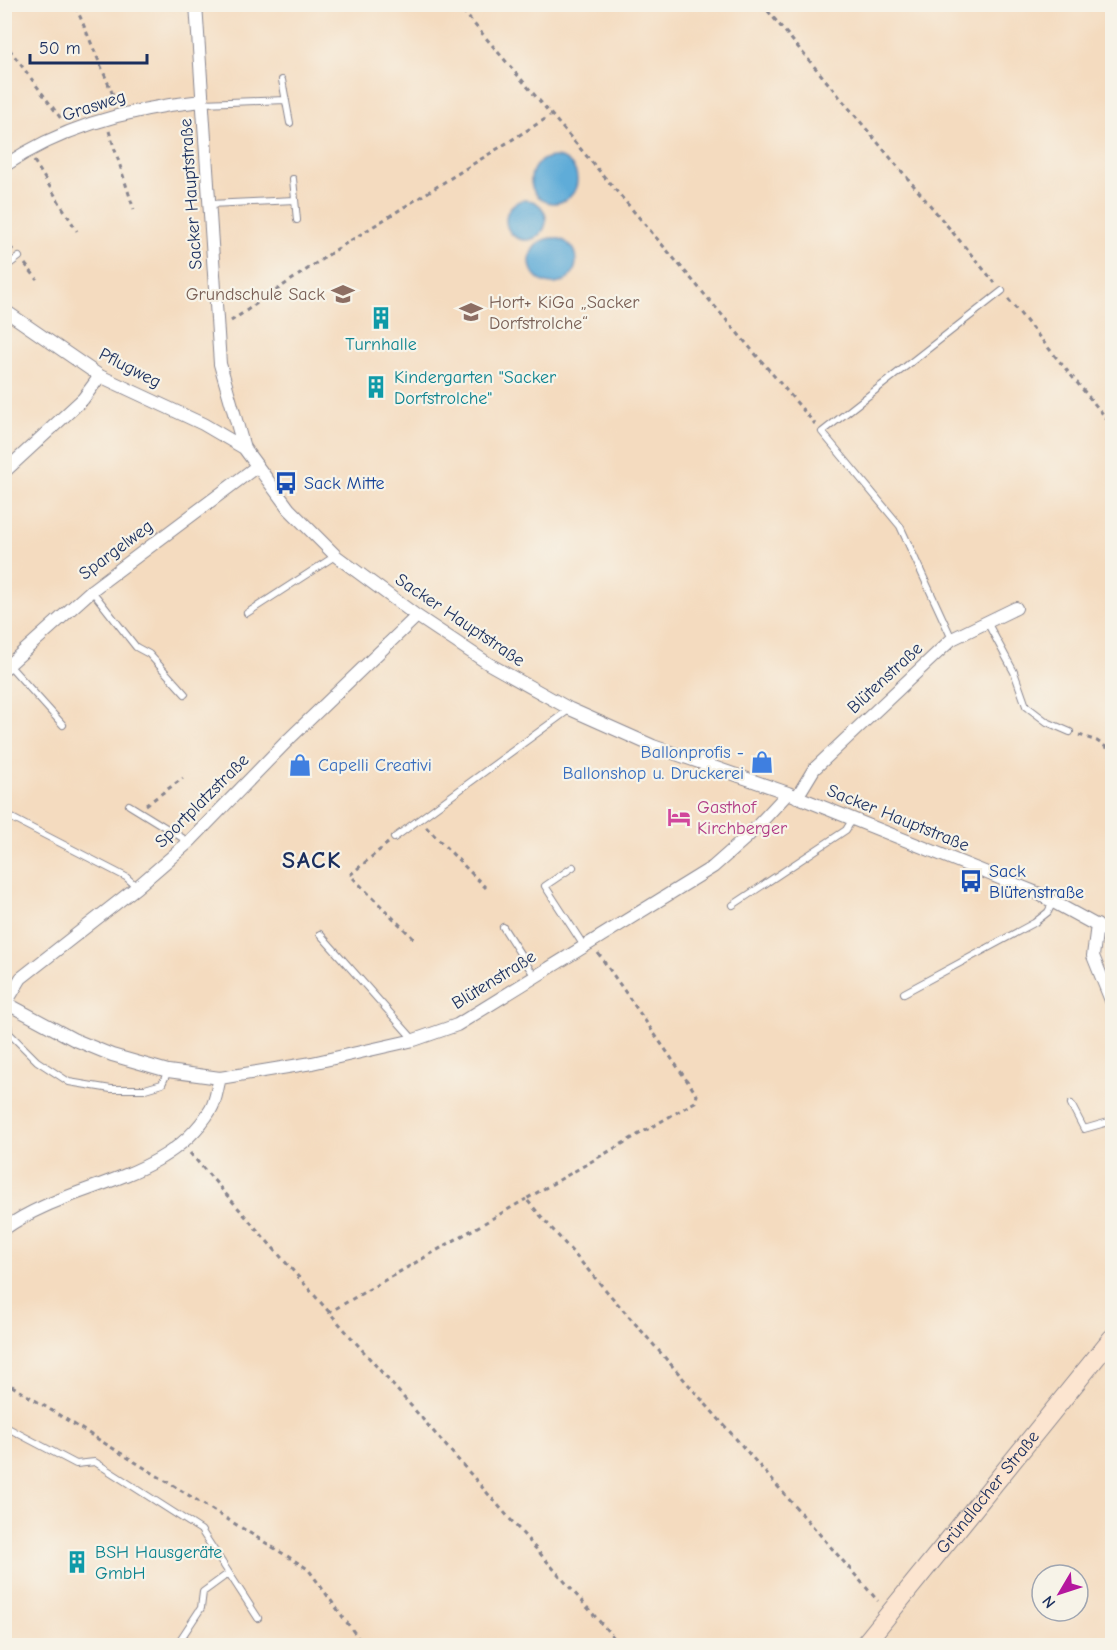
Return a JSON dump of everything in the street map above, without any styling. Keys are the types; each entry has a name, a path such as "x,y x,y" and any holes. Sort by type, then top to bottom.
{"main road":[{"name":"Gründlacher Straße","path":"863,1646 888,1612 1113,1338"}],"street":[{"name":"Sacker Hauptstraße","path":"196,4 220,364 244,448 289,509 336,556 417,615 489,664 570,709 653,746 793,795 1054,901 1113,934"},
{"name":"Grasweg","path":"4,166 28,151 70,131 105,119 121,114 202,102"},
{"name":"Pflugweg","path":"4,310 100,376 203,424 244,448"},
{"path":"4,472 83,399 100,376"},
{"name":"Spargelweg","path":"7,666 92,590 256,467"},
{"name":"Blütenstraße","path":"5,1003 73,1039 112,1055 168,1071 220,1078 312,1063 414,1040 457,1025 713,867 793,795 814,769 952,639 1016,608"},
{"name":"Sportplatzstraße","path":"5,1003 21,978 137,887 189,842 289,739 417,615"},
{"path":"1097,925 1094,956 1113,1003"},
{"path":"4,1229 30,1211 120,1178 183,1145 212,1108 220,1078"}],"lane":[{"path":"282,80 290,123"},
{"path":"202,102 286,100"},
{"path":"293,179 297,220"},
{"path":"210,204 295,200"},
{"path":"4,268 19,257"},
{"path":"952,639 900,526 822,432 1002,291"},
{"path":"247,613 336,556"},
{"path":"92,590 136,647 149,654 185,694"},
{"path":"987,622 1014,672 1026,706 1047,722 1070,732"},
{"path":"7,666 63,725"},
{"path":"394,838 421,821 570,709"},
{"path":"129,806 189,842"},
{"path":"12,818 126,877 137,887"},
{"path":"733,905 846,830 852,820"},
{"path":"573,867 545,886 587,944"},
{"path":"904,993 1034,923 1048,912 1054,901"},
{"path":"503,927 535,976"},
{"path":"320,934 414,1040"},
{"path":"5,1003 9,1033 37,1061 69,1082 111,1089 145,1089 162,1084 168,1071"},
{"path":"1071,1104 1084,1129 1113,1121"},
{"path":"4,1425 76,1464 95,1462 201,1530 258,1618"},
{"path":"176,1646 201,1608 203,1592 229,1573"}],"path":[{"path":"457,4 550,116 822,432"},
{"path":"762,4 1113,425"},
{"path":"76,7 121,114"},
{"path":"4,42 70,131"},
{"path":"218,330 337,249 550,116"},
{"path":"105,119 134,210"},
{"path":"28,151 77,231"},
{"path":"1070,732 1097,741 1113,750"},
{"path":"139,811 183,778"},
{"path":"421,821 489,891"},
{"path":"394,838 350,875 415,940"},
{"path":"328,1313 695,1102 697,1095 587,944"},
{"path":"183,1145 621,1646"},
{"path":"526,1199 888,1612"},
{"path":"4,1381 308,1569 364,1646"}],"water":[{"path":"554,157 570,164 577,180 570,196 554,203 538,196 531,180 538,164"},
{"path":"526,200 540,206 546,220 540,234 526,240 512,234 506,220 512,206"},
{"path":"553,238 569,245 576,261 569,277 553,284 537,277 530,261 537,245"}],"place":[{"name":"Grundschule Sack","path":"343,294"},
{"name":"Hort+ KiGa „Sacker Dorfstrolche“","path":"471,312"},
{"name":"Turnhalle","path":"381,318"},
{"name":"Kindergarten \"Sacker Dorfstrolche\"","path":"376,387"},
{"name":"Sack Mitte","path":"286,483"},
{"name":"Ballonprofis - Ballonshop u. Druckerei","path":"762,762"},
{"name":"Capelli Creativi","path":"300,765"},
{"name":"Gasthof Kirchberger","path":"679,817"},
{"name":"Sack Blütenstraße","path":"971,881"},
{"name":"BSH Hausgeräte GmbH","path":"77,1562"}],"district":[{"name":"SACK","path":"312,860"}]}
